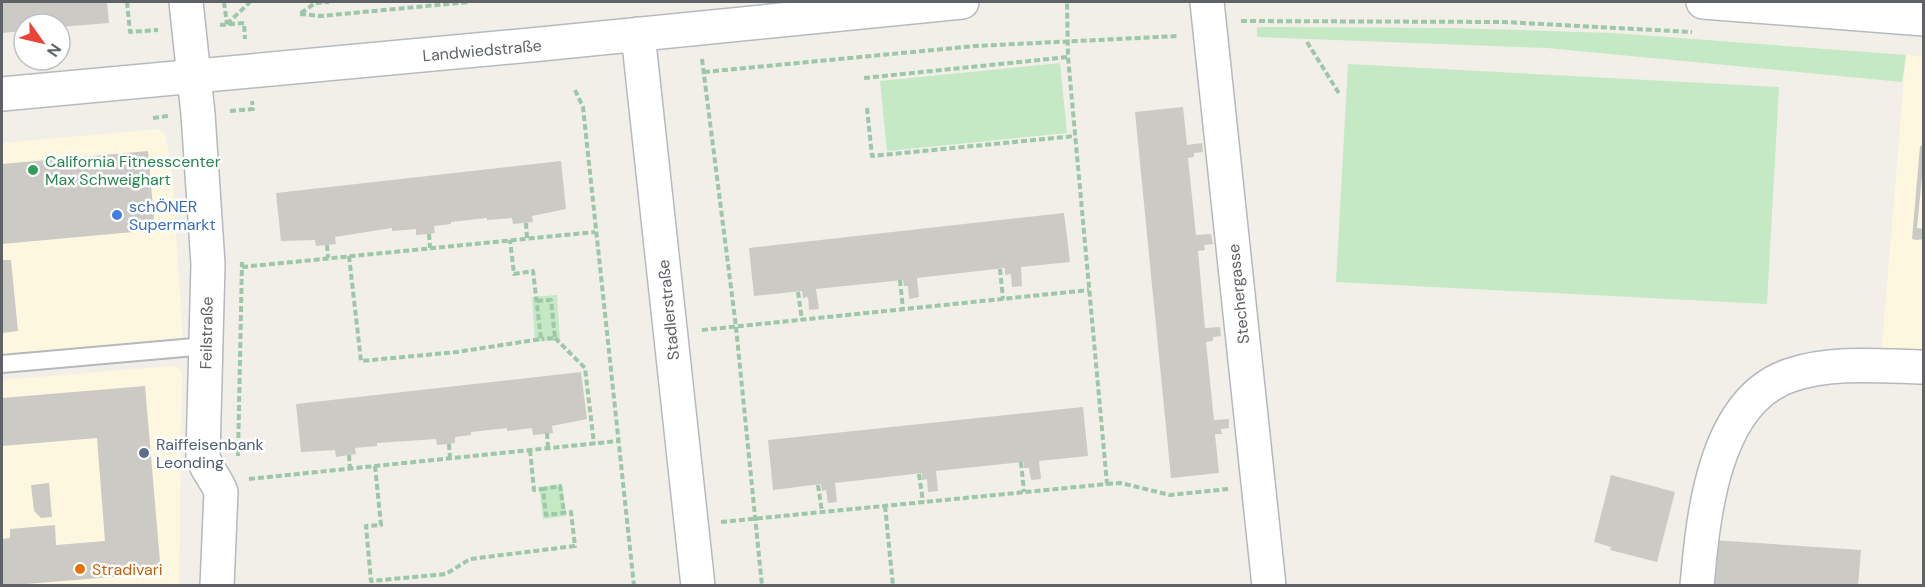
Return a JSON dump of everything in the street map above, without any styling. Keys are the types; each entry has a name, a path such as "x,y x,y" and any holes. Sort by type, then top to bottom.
{"main road":[{"name":"Feilstraße","path":"186,2 207,236 203,455 204,465 218,483 220,492 217,585"},
{"name":"Landwiedstraße","path":"2,94 962,2"},
{"path":"1702,17 1923,19"},
{"name":"Stechergasse","path":"1200,20 1269,585"},
{"name":"Stadlerstraße","path":"638,34 698,585"},
{"path":"1697,585 1703,519 1712,482 1730,432 1759,395 1774,383 1811,370 1835,367 1923,367"}],"lane":[{"path":"2,364 206,346"}],"path":[{"path":"127,2 130,32"},
{"path":"224,2 227,24"},
{"path":"227,24 250,2"},
{"path":"329,2 315,3 300,14 321,16 469,2"},
{"path":"1067,2 1068,57 1107,484"},
{"path":"762,585 736,327 704,72 852,56 1067,40 1200,20 1504,22 1702,17"},
{"path":"227,24 244,23"},
{"path":"1307,42 1340,95"},
{"path":"864,78 1068,57"},
{"path":"575,90 583,107 634,585"},
{"path":"867,108 872,156 1075,136"},
{"path":"526,223 527,238"},
{"path":"238,468 242,267 595,232"},
{"path":"429,234 430,248"},
{"path":"510,240 514,274 533,271 541,339"},
{"path":"327,245 328,258"},
{"path":"349,256 361,361 457,352 555,338"},
{"path":"1000,269 1003,299"},
{"path":"900,280 903,309"},
{"path":"670,333 1089,290"},
{"path":"798,292 802,320"},
{"path":"537,301 551,300 555,338 585,368 594,444"},
{"path":"547,433 548,448"},
{"path":"238,480 618,441"},
{"path":"449,444 450,458"},
{"path":"530,450 534,490 560,486 564,513"},
{"path":"349,455 351,469"},
{"path":"1021,462 1024,492"},
{"path":"375,466 381,525 366,526 371,581 446,574 470,559 576,546 571,512 546,515 543,489"},
{"path":"919,474 923,502"},
{"path":"692,525 1121,483 1170,495 1238,488"},
{"path":"818,485 822,512"},
{"path":"885,506 893,585"}],"shaded area":[{"path":"1906,55 1923,56 1923,359 1881,357"},
{"path":"159,129 165,134 172,171 183,340 2,355 2,143"},
{"path":"173,366 179,368 182,376 179,585 2,586 2,380"}],"green space":[{"path":"1257,27 1450,28 1612,33 1906,55 1902,82 1547,48 1257,37"},
{"path":"1060,63 1067,133 887,151 880,81"},
{"path":"1348,64 1779,87 1767,304 1336,282"},
{"path":"557,295 560,340 535,342 532,297"},
{"path":"562,484 566,516 543,519 539,487"}],"building":[{"path":"2,2 107,2 109,23 72,26 72,12 12,12 12,32 2,33"},
{"path":"1183,107 1187,145 1202,143 1203,152 1194,153 1194,157 1188,158 1196,235 1211,234 1213,244 1204,245 1205,250 1198,251 1205,328 1220,327 1221,336 1213,337 1213,341 1206,342 1214,420 1229,419 1229,428 1221,429 1222,434 1215,434 1219,473 1171,478 1135,112"},
{"path":"1920,146 1924,146 1924,156 1917,228 1924,229 1924,239 1916,240 1912,239"},
{"path":"148,151 155,230 2,244 2,164"},
{"path":"561,161 566,209 532,216 533,222 513,224 512,218 487,220 487,218 451,222 451,224 434,226 435,233 416,235 416,229 392,231 392,228 335,237 336,244 316,246 315,240 281,241 276,193"},
{"path":"1064,213 1070,262 1021,267 1022,286 1012,287 1011,274 1005,275 1005,268 917,278 919,297 909,299 908,286 904,286 903,280 816,289 819,309 809,310 808,297 803,298 802,291 754,296 749,248"},
{"path":"2,260 11,260 18,331 2,333"},
{"path":"581,372 587,419 552,426 553,433 533,435 532,428 507,431 507,428 471,432 471,435 455,437 455,443 449,444 437,445 436,439 377,443 377,446 355,448 356,454 336,457 335,450 301,452 296,404"},
{"path":"145,386 161,573 2,586 2,539 10,538 10,529 55,525 56,545 105,541 97,438 2,446 2,398"},
{"path":"1083,407 1088,456 1039,461 1041,479 1031,480 1029,468 1024,468 1024,462 936,471 938,491 928,492 927,479 922,480 922,473 835,483 837,502 828,503 826,490 822,491 821,484 773,490 768,440"},
{"path":"1611,475 1675,492 1657,562 1610,550 1611,547 1594,542"},
{"path":"49,483 52,517 41,518 34,511 31,485"},
{"path":"1713,540 1861,550 1858,586 1710,586"}],"place":[{"name":"California Fitnesscenter Max Schweighart","path":"33,170"},
{"name":"schÖNER Supermarkt","path":"117,215"},
{"name":"Raiffeisenbank Leonding","path":"144,453"},
{"name":"Stradivari","path":"80,569"}]}
